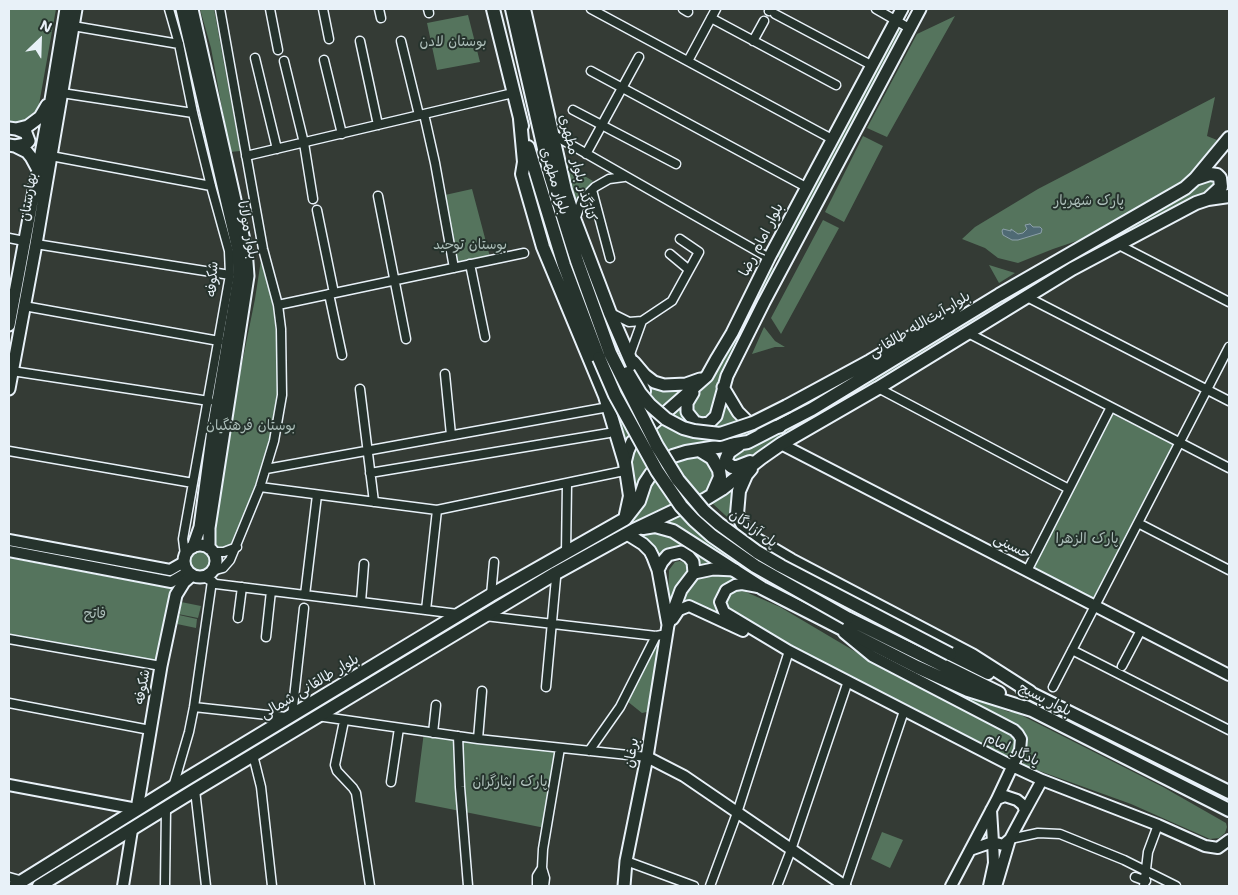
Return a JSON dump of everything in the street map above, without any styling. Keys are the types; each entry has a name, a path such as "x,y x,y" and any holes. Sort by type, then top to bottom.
{"main road":[{"name":"بهارستان","path":"9,390 12,371 15,304 24,241 66,9"},
{"name":"بهارستان","path":"9,325 36,244 76,9"},
{"name":"بلوار مولانا","path":"182,9 238,250 239,276 213,430 200,527 189,562"},
{"name":"بلوار مولانا","path":"192,9 246,249 248,276 209,528 211,550 216,562 209,576"},
{"name":"بلوار مطهری","path":"493,9 513,94 564,265 604,355"},
{"name":"بلوار مطهری","path":"512,9 550,175 604,355"},
{"name":"کنارگذر بلوار مطهری","path":"524,9 565,190 610,313 644,391 640,401 633,406 625,408 616,407 604,402"},
{"name":"بلوار امام رضا","path":"625,467 632,442 706,376 732,333 806,187 902,9"},
{"path":"706,376 687,403 687,412 695,422 706,424 714,419 734,361 920,9"},
{"path":"12,129 34,123 51,100"},
{"path":"520,119 524,162 522,174 543,247 604,402 625,467 630,496 625,519"},
{"path":"12,129 26,133 29,140 26,144 12,146"},
{"name":"بلوار آیت‌الله طالقانی","path":"625,519 636,508 645,483 658,466 673,456 748,442 780,427 999,295 1185,188 1196,179 1229,138"},
{"path":"12,146 27,152 38,170"},
{"path":"630,532 676,510 704,500 722,489 760,458 782,444 878,388 1072,269 1117,244 1208,199 1221,187 1220,178 1217,176 1210,174 1196,179"},
{"path":"1208,199 1229,196"},
{"path":"604,355 627,372 650,406 666,419 689,430 720,434 753,423 870,361 933,324 999,295"},
{"name":"پل آزادگان","path":"604,355 620,404 657,471 681,506 712,536 755,566 847,618"},
{"name":"پل آزادگان","path":"604,355 678,480 704,511 719,524 756,552 950,654"},
{"path":"629,357 645,375 654,382 664,385 686,384 706,376"},
{"path":"724,387 738,412 748,422 761,426 780,427"},
{"path":"748,442 728,452 727,463 732,467 737,467 760,458"},
{"path":"699,450 712,458 719,470 718,485 712,495"},
{"path":"760,458 746,475 739,492 737,514 746,531 757,540 791,560 972,655 1030,692"},
{"name":"بلوار طالقانی شمالی","path":"18,884 173,787 491,594 625,519"},
{"path":"630,532 655,526 673,531 766,590 830,623 968,690 1032,710"},
{"name":"بلوار طالقانی شمالی","path":"39,886 482,616 630,532"},
{"name":"برغان","path":"624,886 626,861 647,757 664,632 658,570 650,551 630,532"},
{"path":"209,576 189,562 200,545 211,550"},
{"path":"658,570 668,554 681,552 691,560 695,568 694,573 713,569 735,570"},
{"path":"766,590 783,595 794,590 799,573 791,560"},
{"name":"شکوفه","path":"137,810 161,666 176,594 184,582 189,562"},
{"name":"برغان","path":"664,632 681,590 694,573"},
{"path":"830,623 818,610 817,597 825,587 831,584 840,585"},
{"name":"بلوار بسیج","path":"847,618 1229,810"},
{"name":"بلوار بسیج","path":"950,654 1229,792"}],"street":[{"name":"شکوفه","path":"169,9 228,251 230,275 220,341 183,539 189,562"},
{"path":"209,576 227,564 236,547 266,468 274,440 282,395 281,329 278,305 263,249 220,9"},
{"path":"270,9 278,50"},
{"path":"323,9 329,39"},
{"path":"379,9 381,18"},
{"path":"591,9 832,139"},
{"path":"688,61 716,9"},
{"path":"876,9 909,28"},
{"path":"771,11 871,65"},
{"path":"711,18 836,86"},
{"path":"754,41 764,21"},
{"path":"73,26 179,44"},
{"path":"360,41 378,125"},
{"path":"401,41 435,164 454,268"},
{"path":"586,154 638,57"},
{"path":"255,58 277,149"},
{"path":"324,60 342,134"},
{"path":"284,61 304,142 313,199"},
{"path":"592,71 806,187"},
{"path":"62,93 193,113"},
{"path":"246,156 513,94"},
{"path":"573,110 676,164"},
{"path":"552,134 769,258"},
{"path":"51,156 211,186"},
{"path":"575,221 581,204 592,190 605,180 626,177"},
{"path":"592,190 610,258"},
{"path":"378,196 406,339"},
{"path":"317,210 342,356"},
{"path":"9,238 24,241"},
{"path":"629,357 642,322 672,301 699,252 680,239"},
{"path":"36,244 230,275"},
{"path":"1117,244 1229,302"},
{"path":"278,305 524,253"},
{"path":"670,254 688,269"},
{"path":"470,264 485,337"},
{"path":"1026,297 1229,401"},
{"path":"15,304 220,341"},
{"path":"610,313 629,322 642,322"},
{"path":"968,333 1229,468"},
{"path":"1053,687 1229,347"},
{"path":"12,371 209,401"},
{"path":"444,374 451,435"},
{"path":"878,388 1069,489"},
{"path":"360,389 374,502"},
{"path":"266,468 451,435 604,402"},
{"path":"1027,571 1111,407"},
{"path":"370,473 609,433"},
{"name":"حسینی","path":"782,444 1229,675"},
{"path":"9,451 193,483"},
{"path":"260,487 437,510 567,484 625,467"},
{"path":"566,553 567,484"},
{"path":"305,595 317,495"},
{"path":"426,610 437,510"},
{"path":"1138,523 1229,570"},
{"path":"9,540 170,570 189,562"},
{"path":"211,550 224,552 236,547"},
{"path":"9,551 172,582 189,562"},
{"path":"491,594 494,562"},
{"path":"362,602 364,564"},
{"path":"209,576 216,584 459,614"},
{"path":"173,787 189,732 194,707 209,576"},
{"path":"546,687 556,578"},
{"path":"766,590 742,584 730,588 722,596 720,602 722,609 727,615 789,651"},
{"path":"238,618 242,587"},
{"path":"266,637 271,591"},
{"path":"589,751 622,703 678,610 689,606 789,651"},
{"path":"194,707 290,717 304,608"},
{"path":"482,616 552,625 664,632"},
{"path":"830,623 872,656 1014,730 1021,739 1021,745 997,799 951,886"},
{"path":"1122,666 1141,630"},
{"path":"9,639 161,666"},
{"path":"1072,650 1229,730"},
{"path":"710,886 738,813 789,651"},
{"name":"یادگار امام","path":"789,651 1042,780 1212,848 1222,846 1229,840"},
{"path":"777,886 848,681"},
{"path":"478,739 482,691"},
{"path":"9,703 150,730"},
{"path":"433,733 436,705"},
{"path":"317,716 478,739 647,757 684,776 845,886 904,711"},
{"path":"344,721 336,765 337,771 354,788 356,793 370,886"},
{"path":"391,782 399,728"},
{"path":"458,736 468,886"},
{"path":"544,886 545,878 542,868 545,828 560,748"},
{"path":"253,755 262,787 272,886"},
{"path":"996,886 1010,839 1042,780"},
{"path":"9,784 137,810"},
{"path":"195,790 206,886"},
{"path":"997,799 1005,796 1017,800 1023,805 1025,811"},
{"path":"165,886 166,809"},
{"path":"989,886 994,863 991,810"},
{"path":"114,824 121,837"},
{"path":"1145,884 1148,852 1158,825"},
{"path":"123,886 132,830"},
{"path":"970,850 993,842 1003,845 1010,839 1038,834 1060,834 1176,886"},
{"path":"626,861 694,886"},
{"path":"536,886 542,868"},
{"path":"1135,877 1145,884"},
{"path":"9,878 18,884"}],"green space":[{"path":"9,9 56,9 38,110 16,126 9,124"},
{"path":"200,9 214,9 240,151 230,152 211,48"},
{"name":"بوستان لادن","path":"468,15 480,62 437,70 427,23"},
{"path":"955,16 887,137 867,128 917,34"},
{"path":"897,26 903,30 781,259 775,255"},
{"name":"پارک شهریار","path":"1215,97 1207,136 1217,140 1185,184 1103,232 1018,263 998,258 985,248 962,239 975,227 1038,189"},
{"path":"863,136 883,146 844,222 825,212"},
{"path":"564,164 593,181 574,204"},
{"path":"1209,177 1217,182 1211,192 1193,198 1104,245 749,458 733,463 731,457 734,454 803,422 1132,221"},
{"name":"بوستان توحید","path":"472,189 490,257 458,266 445,195"},
{"path":"823,220 839,228 781,334 771,318"},
{"name":"بوستان فرهنگیان","path":"261,260 271,294 277,338 277,397 262,470 246,515 232,547 220,549 215,546 211,539 230,423"},
{"path":"989,265 1015,273 999,283"},
{"path":"772,267 776,269 728,362 709,421 694,418 692,403 715,373 725,356"},
{"path":"764,327 775,341 785,347 775,347 752,354"},
{"path":"635,368 643,378 693,385 662,411 655,403"},
{"path":"726,396 744,423 711,427 720,419"},
{"path":"685,401 693,425 670,414"},
{"path":"620,414 632,437 626,446 617,415"},
{"name":"پارک الزهرا","path":"1112,414 1174,445 1094,603 1032,570"},
{"path":"662,419 675,428 753,428 759,431 745,437 668,452 654,428"},
{"path":"635,444 650,469 634,493 635,481 631,461"},
{"path":"698,454 714,468 715,482 700,499 672,461"},
{"path":"655,477 675,504 658,510 629,528 627,525 638,513 645,500 648,488"},
{"path":"737,489 738,527 712,503"},
{"path":"680,513 739,560 734,565 656,523"},
{"path":"656,530 667,533 719,567 698,570 691,555 660,559 654,548 644,537 637,535"},
{"path":"200,551 207,554 210,561 207,568 200,571 193,568 190,561 193,554"},
{"name":"فاتح","path":"9,558 173,589 160,665 9,636"},
{"path":"680,561 687,564 690,570 668,608 669,570 675,562"},
{"path":"709,574 734,577 733,584 724,588 727,619 694,605 681,602 685,590 696,577"},
{"path":"736,590 746,592 780,607 861,655 1014,735 1016,747 1013,753 1005,757 832,668 724,607 726,596"},
{"path":"181,602 201,606 198,618 178,614"},
{"path":"179,615 197,619 196,628 177,624"},
{"path":"653,646 659,648 651,711 642,713 627,701"},
{"path":"879,656 933,681 1009,712 1015,712 1163,787 1226,823 1225,833 1219,838 1210,839 1131,804 1023,765 1025,740"},
{"path":"1056,711 1229,799 1229,802 1055,714"},
{"name":"پارک ایثارگران","path":"424,732 560,748 545,828 415,802"},
{"path":"882,832 903,840 890,868 871,859"}],"water":[{"path":"1030,224 1033,227 1040,227 1042,229 1041,233 1018,240 1012,240 1003,235 1003,229 1011,231 1011,229 1018,234 1023,233 1027,229 1025,225"}]}
